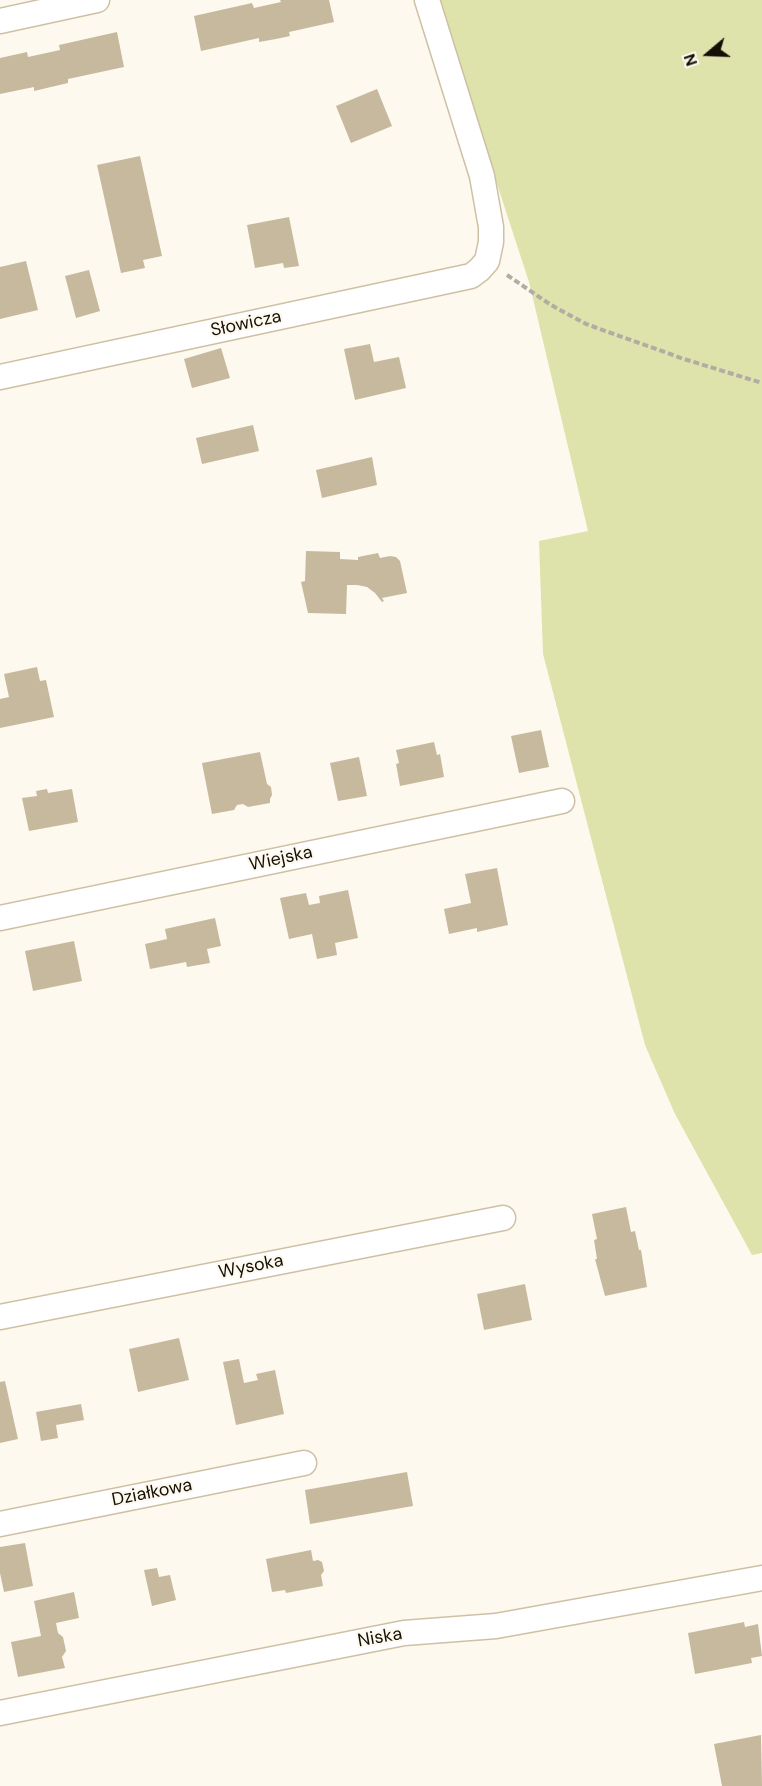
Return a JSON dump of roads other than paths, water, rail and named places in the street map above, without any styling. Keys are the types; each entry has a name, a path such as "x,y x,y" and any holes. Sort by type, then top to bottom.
{"street":[{"path":"0,21 97,0"},
{"name":"Słowicza","path":"0,377 471,276 479,270 487,261 491,242 491,227 482,176 427,0"},
{"name":"Wiejska","path":"0,918 562,801"},
{"name":"Wysoka","path":"0,1317 503,1218"},
{"name":"Działkowa","path":"0,1524 304,1463"},
{"name":"Niska","path":"0,1713 404,1633 496,1626 762,1578"}]}
